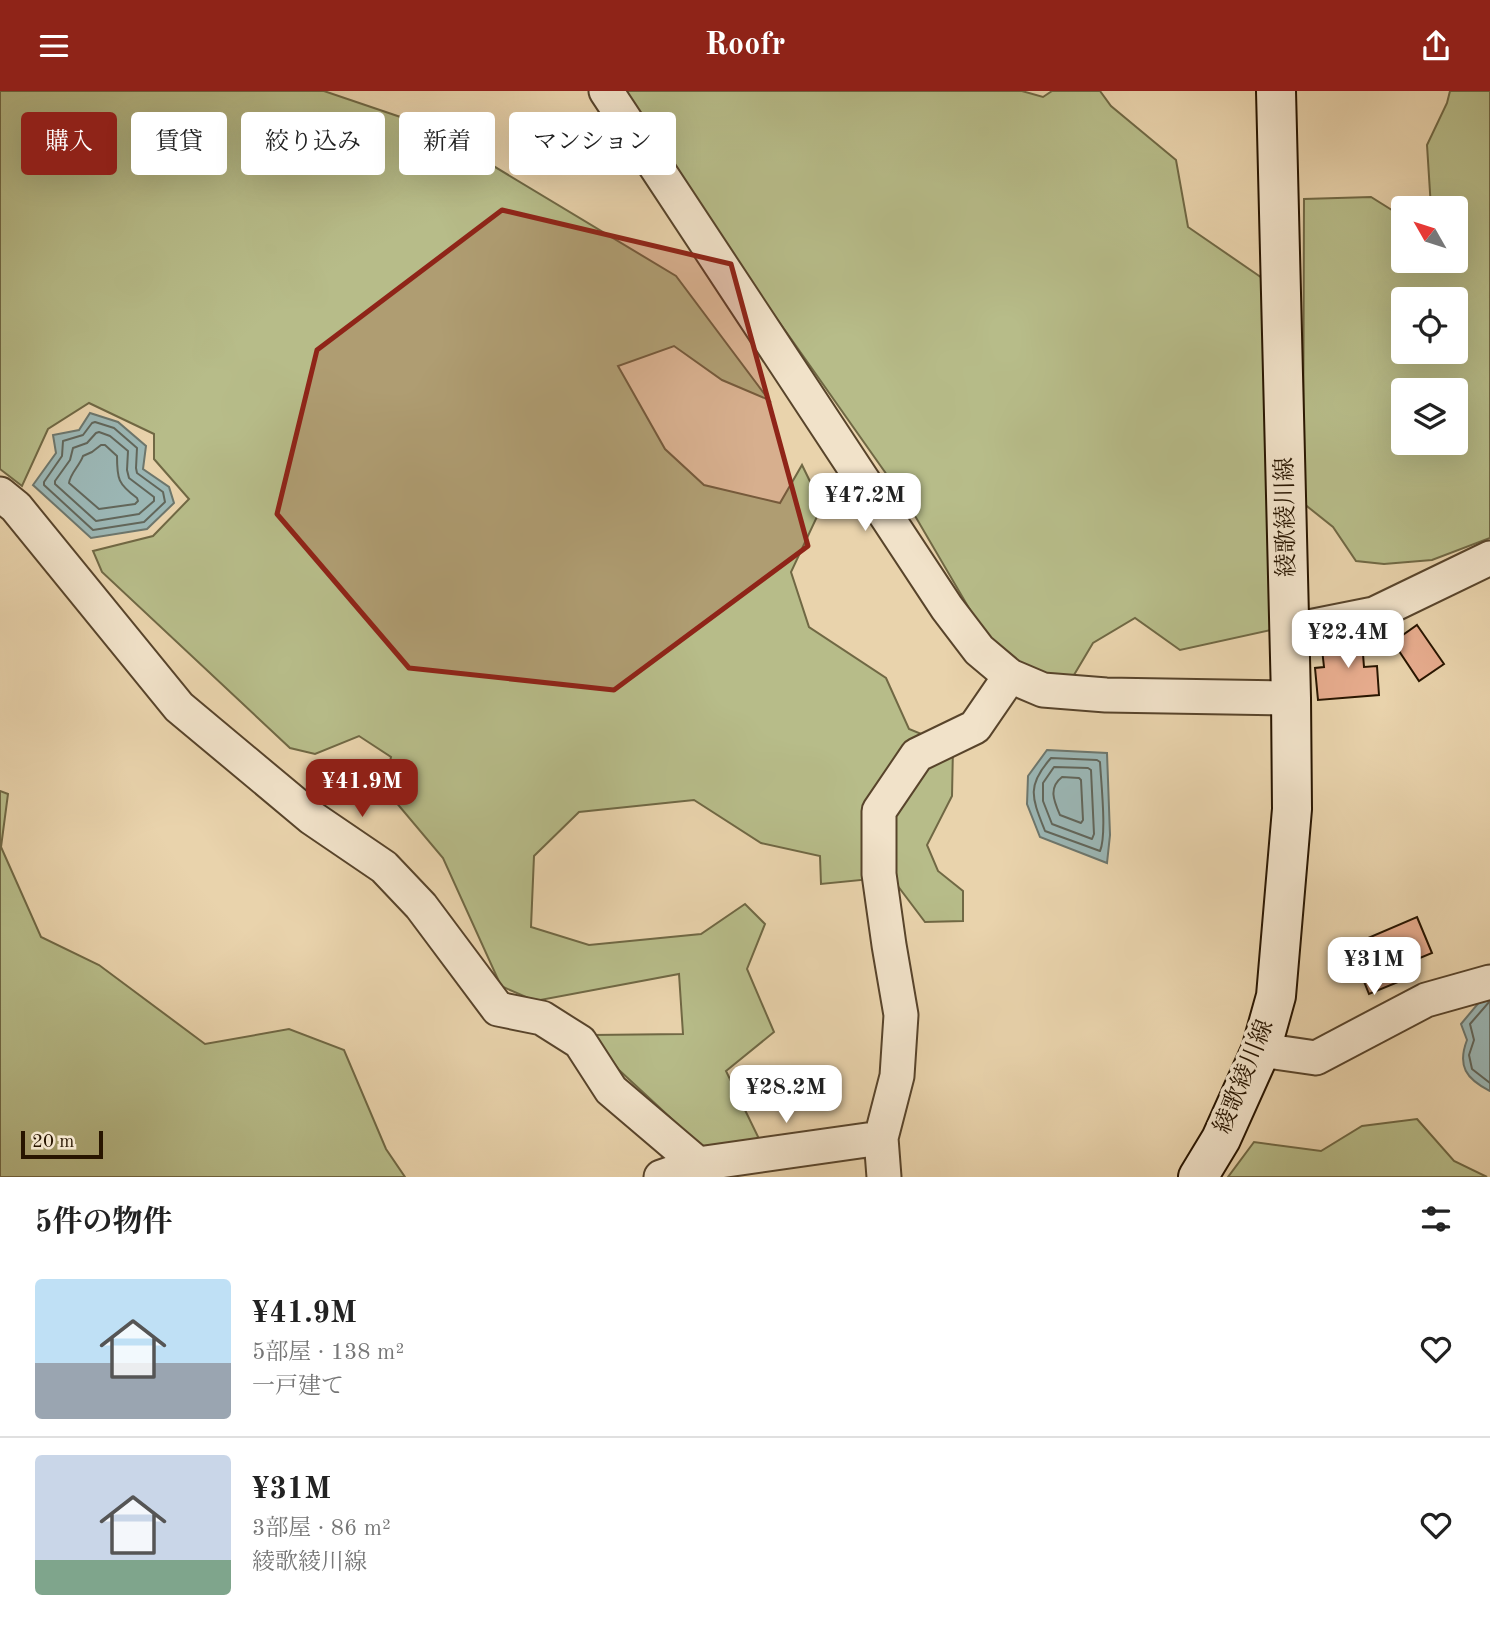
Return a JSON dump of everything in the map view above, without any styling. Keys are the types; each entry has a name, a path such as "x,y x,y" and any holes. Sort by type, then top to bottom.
{"main road":[{"name":"綾歌綾川線","path":"1198,1177 1221,1139 1261,1050 1276,996 1292,809 1276,91"}],"street":[{"path":"606,91 947,608 979,650 1010,676 1043,690 1106,695 1291,698"},
{"path":"0,495 16,507 179,707 312,818 384,867 421,907 498,1009 542,1018 580,1042 611,1090 698,1164"},
{"path":"1289,631 1374,614 1490,558"},
{"path":"884,1177 881,1138 897,1076 901,1015 880,874 879,811 917,755 975,727 1010,676"},
{"path":"1261,1050 1316,1058 1426,1000 1490,982"},
{"path":"661,1177 698,1164 881,1138"}],"highlighted area":[{"path":"502,210 731,264 808,546 614,690 409,668 277,514 317,350"}],"green space":[{"path":"0,91 324,91 399,116 399,175 495,175 495,167 676,276 769,400 722,380 674,346 618,366 665,449 704,485 780,503 802,465 822,506 791,572 809,627 886,678 909,729 953,747 952,796 927,845 938,871 963,891 963,921 925,922 891,877 821,884 820,856 761,843 694,800 579,812 534,856 531,927 589,945 701,934 745,904 765,924 747,969 774,1032 726,1071 763,1147 701,1146 619,1070 593,1035 683,1034 679,974 535,1001 501,986 443,858 384,788 391,757 359,736 315,754 290,748 102,572 93,551 153,536 189,499 154,459 154,434 89,403 48,429 22,486 0,469"},
{"path":"618,91 1022,91 1043,97 1052,91 1100,91 1111,106 1176,160 1188,227 1265,280 1275,629 1180,650 1135,618 1093,643 1068,685 1015,665 980,627 911,509 676,175 676,112 632,112"},
{"path":"1450,91 1490,91 1490,538 1432,560 1384,564 1356,561 1333,527 1303,503 1304,199 1371,197 1391,210 1391,273 1468,273 1468,196 1430,196 1427,145"},
{"path":"0,791 8,794 1,847 41,937 99,965 205,1044 289,1029 344,1050 386,1149 405,1177 0,1177"},
{"path":"1417,1119 1454,1161 1487,1177 1228,1177 1254,1142 1321,1151 1362,1126"}],"water":[{"path":"90,413 118,422 146,446 143,469 169,487 174,503 147,529 91,538 33,485 56,453 53,435 79,430"},
{"path":"1047,750 1107,753 1110,835 1107,863 1040,837 1027,804 1028,776"},
{"path":"1486,994 1490,996 1490,1091 1475,1082 1466,1071 1463,1057 1467,1040 1461,1024"}],"building":[{"path":"1417,625 1444,664 1419,681 1393,642"},
{"path":"1370,632 1372,653 1363,654 1364,667 1377,666 1379,695 1318,700 1315,668 1324,667 1322,649 1346,647 1345,634"},
{"path":"1417,917 1432,953 1398,967 1403,980 1369,994 1357,964 1369,959 1361,941"}]}
